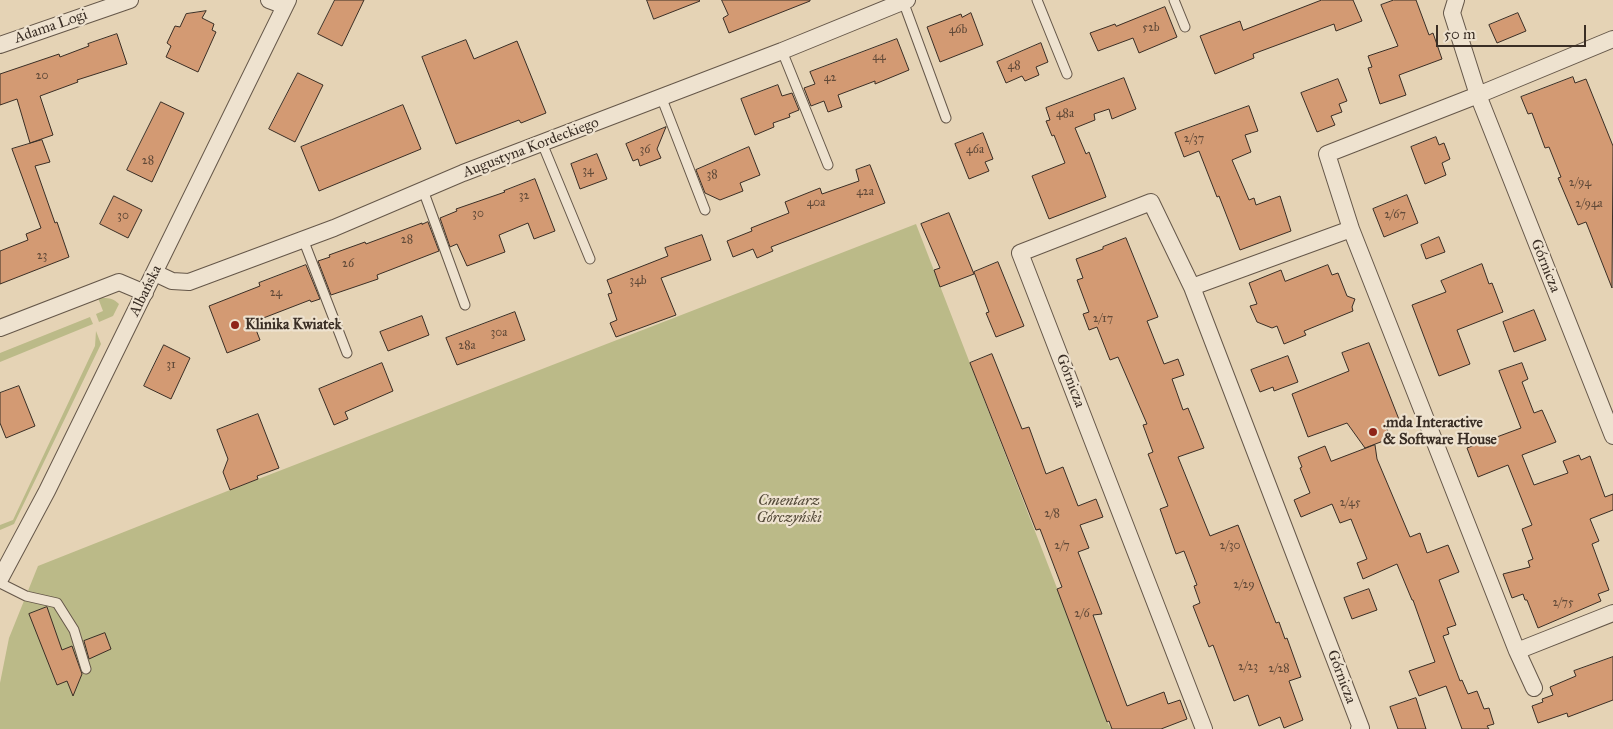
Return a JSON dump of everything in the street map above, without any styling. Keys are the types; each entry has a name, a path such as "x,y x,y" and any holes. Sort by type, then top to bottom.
{"street":[{"name":"Adama Logi","path":"0,45 130,0"},
{"path":"269,0 287,3"},
{"name":"Górnicza","path":"1456,0 1452,13 1478,95 1613,436"},
{"name":"Augustyna Kordeckiego","path":"154,273 172,281 189,282 662,99 905,1"},
{"name":"Albańska","path":"0,579 47,492 287,3"},
{"path":"1534,688 1517,651 1351,229 1327,154 1478,95 1613,39"},
{"name":"Górnicza","path":"1204,729 1020,253 1151,202 1192,287 1361,728 1359,729"},
{"path":"1192,287 1351,229"},
{"path":"0,328 119,282 145,293"},
{"path":"1517,651 1613,613"}],"lane":[{"path":"1037,0 1066,74"},
{"path":"1174,0 1185,27"},
{"path":"905,1 946,118"},
{"path":"782,51 828,165"},
{"path":"662,99 705,210"},
{"path":"542,144 590,259"},
{"path":"423,190 466,305"},
{"path":"303,239 347,353"},
{"path":"0,583 26,596 57,603 74,630 86,669"}],"green space":[{"name":"Cmentarz Górczyński","path":"916,224 1093,681 1107,722 1112,729 0,729 0,683 9,638 38,566"},
{"path":"98,298 112,299 119,304 113,316 99,322 96,314 103,311"},
{"path":"90,317 93,324 0,362 0,353"},
{"path":"96,331 101,344 14,524 0,530 0,525 13,520 95,346"}],"building":[{"path":"335,0 364,0 342,46 318,34"},
{"path":"647,0 699,0 700,1 654,19"},
{"path":"722,0 810,1 729,33 723,18 728,15"},
{"path":"1322,0 1353,0 1362,21 1336,31 1334,24 1253,54 1254,58 1215,74 1200,36 1240,21 1243,30"},
{"path":"1394,0 1416,0 1429,35 1433,33 1442,59 1399,75 1406,95 1380,104 1368,68 1372,67 1368,56 1398,46 1381,5"},
{"path":"1165,7 1177,37 1139,53 1133,38 1098,51 1090,33 1115,24 1116,26"},
{"path":"206,11 202,18 214,24 212,30 216,32 198,72 166,57 171,46 167,43 175,26 180,27 186,14"},
{"path":"971,13 983,45 940,62 927,27 961,14 962,17"},
{"path":"1518,13 1526,31 1497,43 1489,25"},
{"path":"117,34 127,64 77,80 78,82 40,96 53,135 30,143 17,99 0,105 0,74 59,54 60,57 89,46 88,44"},
{"path":"897,39 909,70 875,84 875,81 838,95 842,107 828,112 824,101 811,106 804,88 815,84 810,72"},
{"path":"466,40 474,59 517,41 546,113 521,123 519,120 456,144 422,57"},
{"path":"1041,43 1048,62 1036,67 1039,75 1025,81 1022,76 1006,83 997,62"},
{"path":"298,73 323,85 295,142 269,129"},
{"path":"1573,77 1575,83 1586,79 1613,146 1612,288 1586,222 1578,225 1558,178 1561,177 1549,147 1545,148 1532,113 1528,114 1521,97"},
{"path":"1124,78 1136,109 1112,119 1109,109 1094,114 1095,120 1075,128 1086,154 1089,152 1106,197 1049,219 1032,176 1065,163 1054,135 1052,136 1046,121 1050,120 1046,108"},
{"path":"1338,79 1347,101 1339,104 1342,112 1331,116 1335,125 1317,132 1301,93"},
{"path":"778,85 782,96 792,93 799,110 789,114 790,117 773,123 774,127 755,135 741,99"},
{"path":"161,102 184,113 152,182 127,170"},
{"path":"403,105 421,149 319,191 301,147"},
{"path":"1249,106 1258,131 1245,135 1251,152 1232,160 1249,200 1254,198 1256,205 1280,196 1291,231 1240,250 1199,151 1184,157 1175,133"},
{"path":"666,127 657,149 661,158 640,166 638,159 633,161 626,144"},
{"path":"983,133 993,159 985,162 989,171 969,179 955,144"},
{"path":"1436,137 1439,145 1444,143 1450,159 1442,163 1446,175 1425,184 1411,147"},
{"path":"42,140 50,162 35,166 69,257 0,284 0,251 28,240 26,234 41,228 12,149"},
{"path":"749,147 760,175 740,183 743,191 720,200 705,193 696,170"},
{"path":"597,154 607,179 580,189 571,164"},
{"path":"870,165 885,203 771,247 773,251 757,258 753,249 733,257 727,241 752,231 751,228 789,213 785,202 820,188 822,194 859,181 856,170"},
{"path":"535,179 555,231 534,239 528,223 499,235 505,252 467,266 457,244 450,247 440,218 457,211 456,209 505,192"},
{"path":"1407,195 1418,223 1384,237 1373,209"},
{"path":"114,196 142,210 128,238 100,224"},
{"path":"949,213 974,274 940,287 934,270 940,268 921,224"},
{"path":"428,222 439,251 377,275 378,279 331,295 318,261 365,242 366,244"},
{"path":"702,235 711,260 661,278 676,315 616,337 610,323 617,320 608,294 612,293 607,280 668,256 665,248"},
{"path":"1439,237 1445,252 1426,259 1421,245"},
{"path":"1126,238 1158,317 1147,321 1164,364 1178,359 1184,375 1172,379 1183,410 1188,408 1204,448 1178,457 1210,536 1238,525 1276,623 1279,622 1285,639 1287,638 1301,677 1289,681 1303,720 1284,728 1280,717 1259,726 1248,695 1234,701 1213,645 1209,647 1193,606 1200,603 1194,586 1197,585 1184,551 1176,554 1160,509 1168,506 1148,454 1153,452 1143,425 1147,424 1118,357 1110,360 1097,327 1089,330 1083,314 1089,312 1077,280 1083,278 1076,259"},
{"path":"998,262 1024,326 996,337 986,313 989,312 974,272"},
{"path":"1482,264 1489,284 1492,283 1503,312 1457,330 1470,364 1439,376 1412,305 1446,292 1441,281"},
{"path":"306,265 320,299 311,302 310,300 253,322 260,340 227,353 209,306 260,286 259,283"},
{"path":"1328,265 1332,275 1338,273 1347,296 1355,299 1352,307 1353,311 1304,331 1306,335 1284,344 1277,326 1272,328 1257,322 1250,306 1257,304 1249,283 1281,270 1285,281"},
{"path":"1534,310 1546,340 1514,352 1503,322"},
{"path":"515,312 525,340 457,365 446,338"},
{"path":"422,316 429,335 388,351 380,332"},
{"path":"1369,343 1400,422 1386,427 1391,438 1365,448 1347,423 1308,437 1292,394 1349,371 1342,353"},
{"path":"164,345 190,358 171,399 144,386"},
{"path":"992,354 1022,429 1029,427 1046,474 1063,467 1078,506 1096,499 1103,517 1080,525 1089,548 1078,552 1102,614 1093,615 1127,706 1164,692 1168,704 1180,700 1187,719 1161,729 1112,729 1109,721 1107,722 1057,589 1062,587 1040,529 1036,530 970,363"},
{"path":"1288,356 1298,382 1274,391 1273,387 1260,392 1251,370"},
{"path":"382,363 393,391 345,412 348,419 334,425 319,389"},
{"path":"1522,363 1528,379 1522,382 1534,413 1542,410 1556,442 1522,455 1534,485 1568,473 1563,461 1579,455 1581,460 1590,456 1605,497 1613,494 1613,510 1590,519 1599,541 1592,544 1609,590 1598,594 1601,601 1538,628 1527,600 1525,600 1523,594 1512,598 1503,574 1530,567 1528,561 1533,559 1522,529 1532,525 1508,465 1478,477 1467,448 1521,428 1499,371"},
{"path":"19,386 35,426 6,438 0,423 0,393"},
{"path":"258,414 279,468 257,476 258,479 230,490 223,472 228,459 217,430"},
{"path":"1375,445 1377,459 1410,537 1420,533 1427,553 1448,545 1459,572 1439,580 1456,625 1447,628 1449,634 1443,636 1460,681 1462,680 1468,694 1477,691 1484,709 1489,708 1494,724 1487,726 1489,729 1462,729 1446,686 1419,696 1409,671 1435,662 1413,600 1397,564 1363,579 1357,563 1367,559 1351,519 1340,523 1332,504 1301,517 1294,500 1310,493 1300,468 1302,467 1298,457 1325,446 1331,461"},
{"path":"1369,589 1377,610 1352,619 1344,598"},
{"path":"47,607 62,650 72,646 82,674 73,696 67,681 57,685 29,614"},
{"path":"105,633 111,649 89,659 84,641"},
{"path":"1613,657 1613,700 1568,717 1567,713 1538,723 1532,706 1543,702 1542,699 1553,695 1550,687 1576,676 1574,671"},
{"path":"1416,698 1426,729 1398,729 1390,707"}],"place":[{"name":"Klinika Kwiatek","path":"235,325"},
{"name":".mda Interactive & Software House","path":"1373,432"}]}
